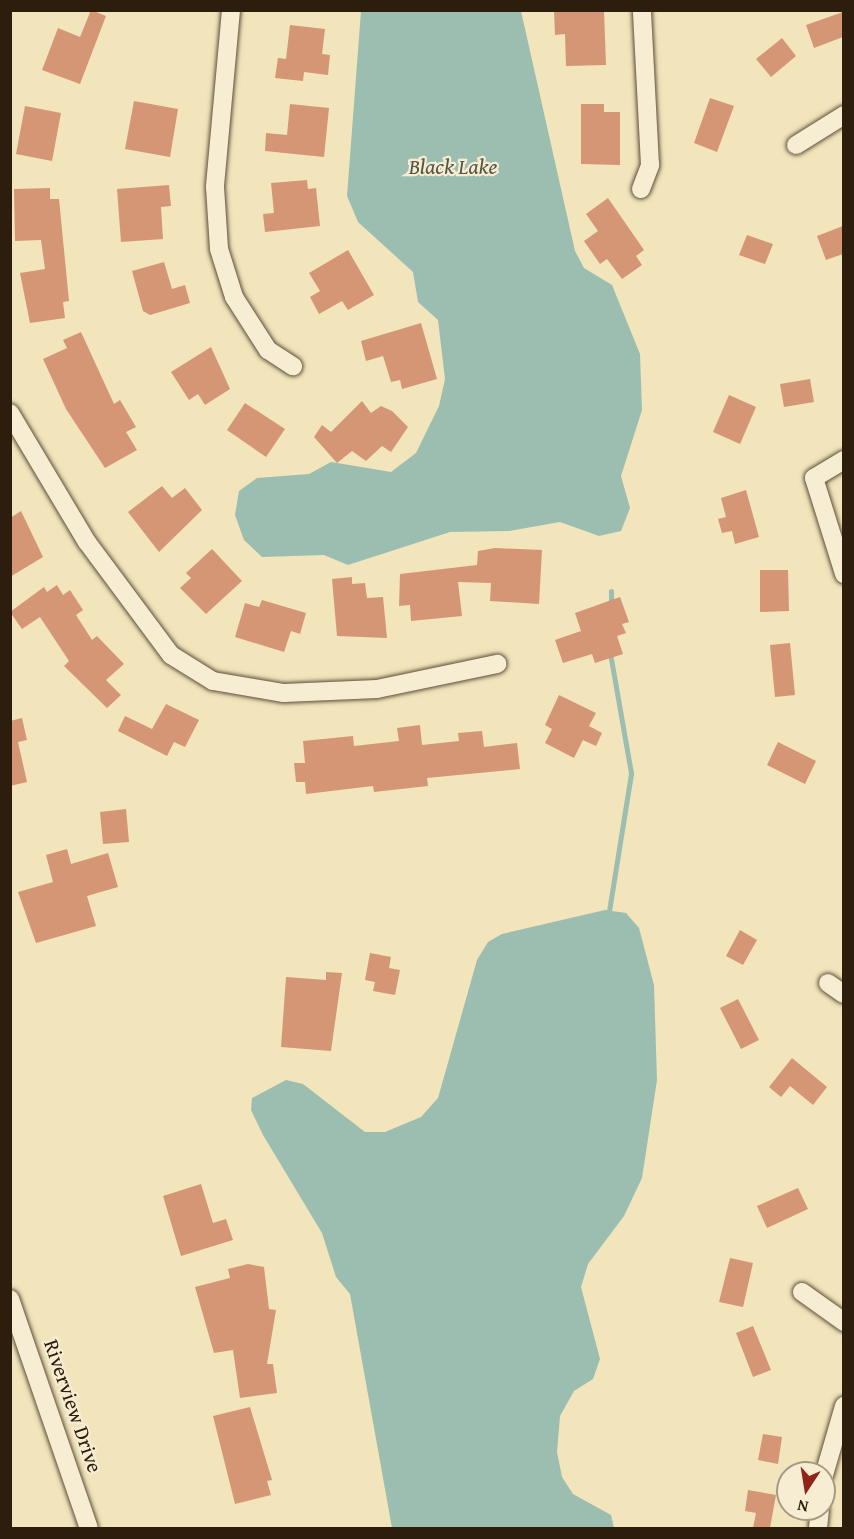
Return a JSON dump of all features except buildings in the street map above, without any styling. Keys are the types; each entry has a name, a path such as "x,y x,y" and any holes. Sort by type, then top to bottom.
{"street":[{"path":"231,10 215,187 219,249 234,297 268,350 293,366"},
{"path":"641,189 650,165 642,10"},
{"path":"796,145 843,115"},
{"path":"10,412 87,542 171,655 213,681 284,693 377,689 497,664"},
{"path":"843,460 814,478 843,574"},
{"path":"828,983 843,994"},
{"path":"802,1292 843,1322"},
{"name":"Riverview Drive","path":"10,1299 89,1528"},
{"path":"828,1461 843,1406"}],"water":[{"name":"Black Lake","path":"361,11 521,11 575,251 584,268 612,285 640,354 642,410 621,476 630,508 621,531 599,536 560,522 509,531 450,532 348,565 324,555 262,557 244,540 235,515 239,491 257,478 309,474 331,462 391,472 416,453 439,406 445,379 438,320 418,302 413,272 358,222 347,196"},
{"path":"605,910 626,913 639,928 654,985 657,1080 642,1178 624,1216 588,1264 581,1287 600,1359 593,1379 574,1391 560,1416 557,1452 562,1477 573,1494 611,1515 614,1528 392,1528 350,1294 336,1277 322,1233 263,1135 251,1110 252,1098 286,1080 303,1084 365,1132 385,1132 421,1117 438,1098 477,960 488,942 502,934"}],"waterway":[{"path":"611,591 611,605"},
{"path":"609,911 631,773 610,653"}]}
